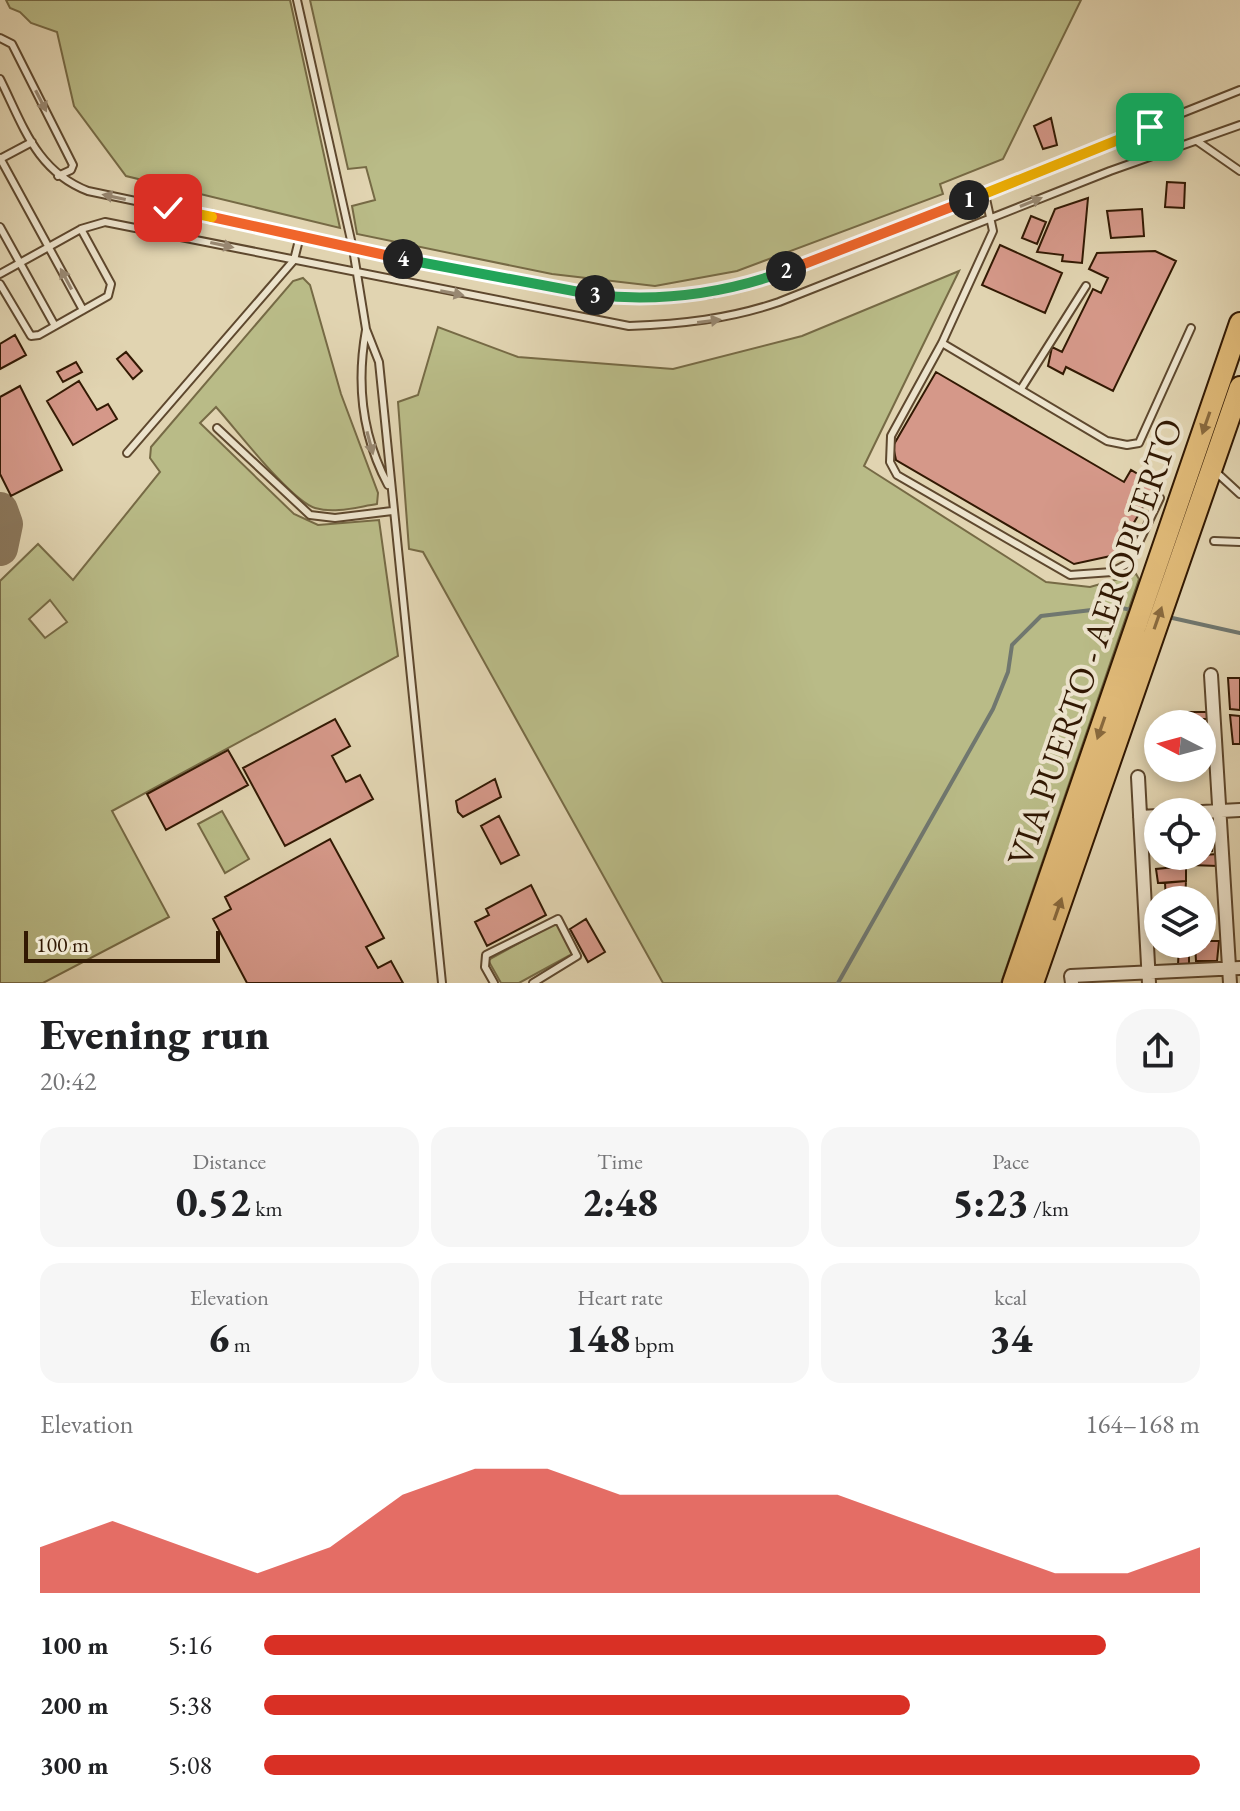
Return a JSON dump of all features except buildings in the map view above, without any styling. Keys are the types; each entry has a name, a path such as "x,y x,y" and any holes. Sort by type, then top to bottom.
{"main road":[{"name":"VIA PUERTO - AEROPUERTO","path":"1033,983 1240,323"},
{"name":"VIA PUERTO - AEROPUERTO","path":"1163,575 1234,420 1240,387"},
{"name":"VIA PUERTO - AEROPUERTO","path":"1013,983 1135,657"}],"street":[{"path":"1211,675 1235,968 1230,983"},
{"path":"1138,777 1148,978"},
{"path":"1216,811 1240,810"},
{"path":"1140,817 1144,817"},
{"path":"1072,983 1071,976 1148,978 1235,968"}],"lane":[{"path":"297,0 353,249 366,329 379,362 442,983"},
{"path":"0,38 12,44 73,165 71,170 58,176"},
{"path":"0,79 32,142 58,176 97,193 353,249 574,293 629,299 712,294 803,265 1240,90"},
{"path":"0,274 81,229 105,222 358,275 629,326 693,323 734,317 779,302 1240,125"},
{"path":"1197,141 1240,171"},
{"path":"32,142 0,159 83,310"},
{"path":"985,194 993,231 942,343 891,436 890,462 897,475 1070,575 1112,572 1129,563 1160,498"},
{"path":"0,227 55,326"},
{"path":"0,284 31,336 55,326 112,291 81,229"},
{"path":"127,453 294,260 300,236"},
{"path":"1021,389 1086,286"},
{"path":"942,343 1107,441 1127,445 1139,443 1191,328"},
{"path":"366,329 359,367 367,438 390,489"},
{"path":"217,428 310,515 335,518 392,511"},
{"path":"1211,468 1240,494"},
{"path":"1214,541 1240,542"},
{"path":"494,983 485,967 486,955 558,919 577,956 533,983"}],"green space":[{"path":"6,0 290,0 340,228 126,176 74,106 57,32 31,23 20,12 10,8"},
{"path":"310,0 1081,0 1003,159 940,184 943,194 737,271 655,286 552,274 357,234 352,206 375,200 366,167 348,169"},
{"path":"959,271 864,466 1046,582 1090,587 1136,574 1139,579 1001,983 663,983 423,552 409,549 398,402 418,395 438,327 518,357 673,369 802,336"},
{"path":"303,278 310,285 341,394 378,493 377,504 338,510 315,508 278,478 216,407 200,423 294,514 318,525 379,520 398,656 112,811 169,917 43,983 0,983 0,581 38,544 73,580 160,472 150,458 151,447 293,281","holes":["50,600 67,622 45,638 29,619"]},
{"path":"222,811 249,859 225,873 198,824"},
{"path":"558,922 574,953 519,983 501,983 488,960"}],"waterway":[{"path":"838,983 993,709 1008,672 1012,645 1041,616 1117,607 1136,611"},
{"path":"1168,617 1240,633"}],"taxiway":[{"path":"0,510 5,524 0,548"}],"route":[{"path":"168,208 574,293 629,299 712,294 765,279 841,251 1150,127"}]}
